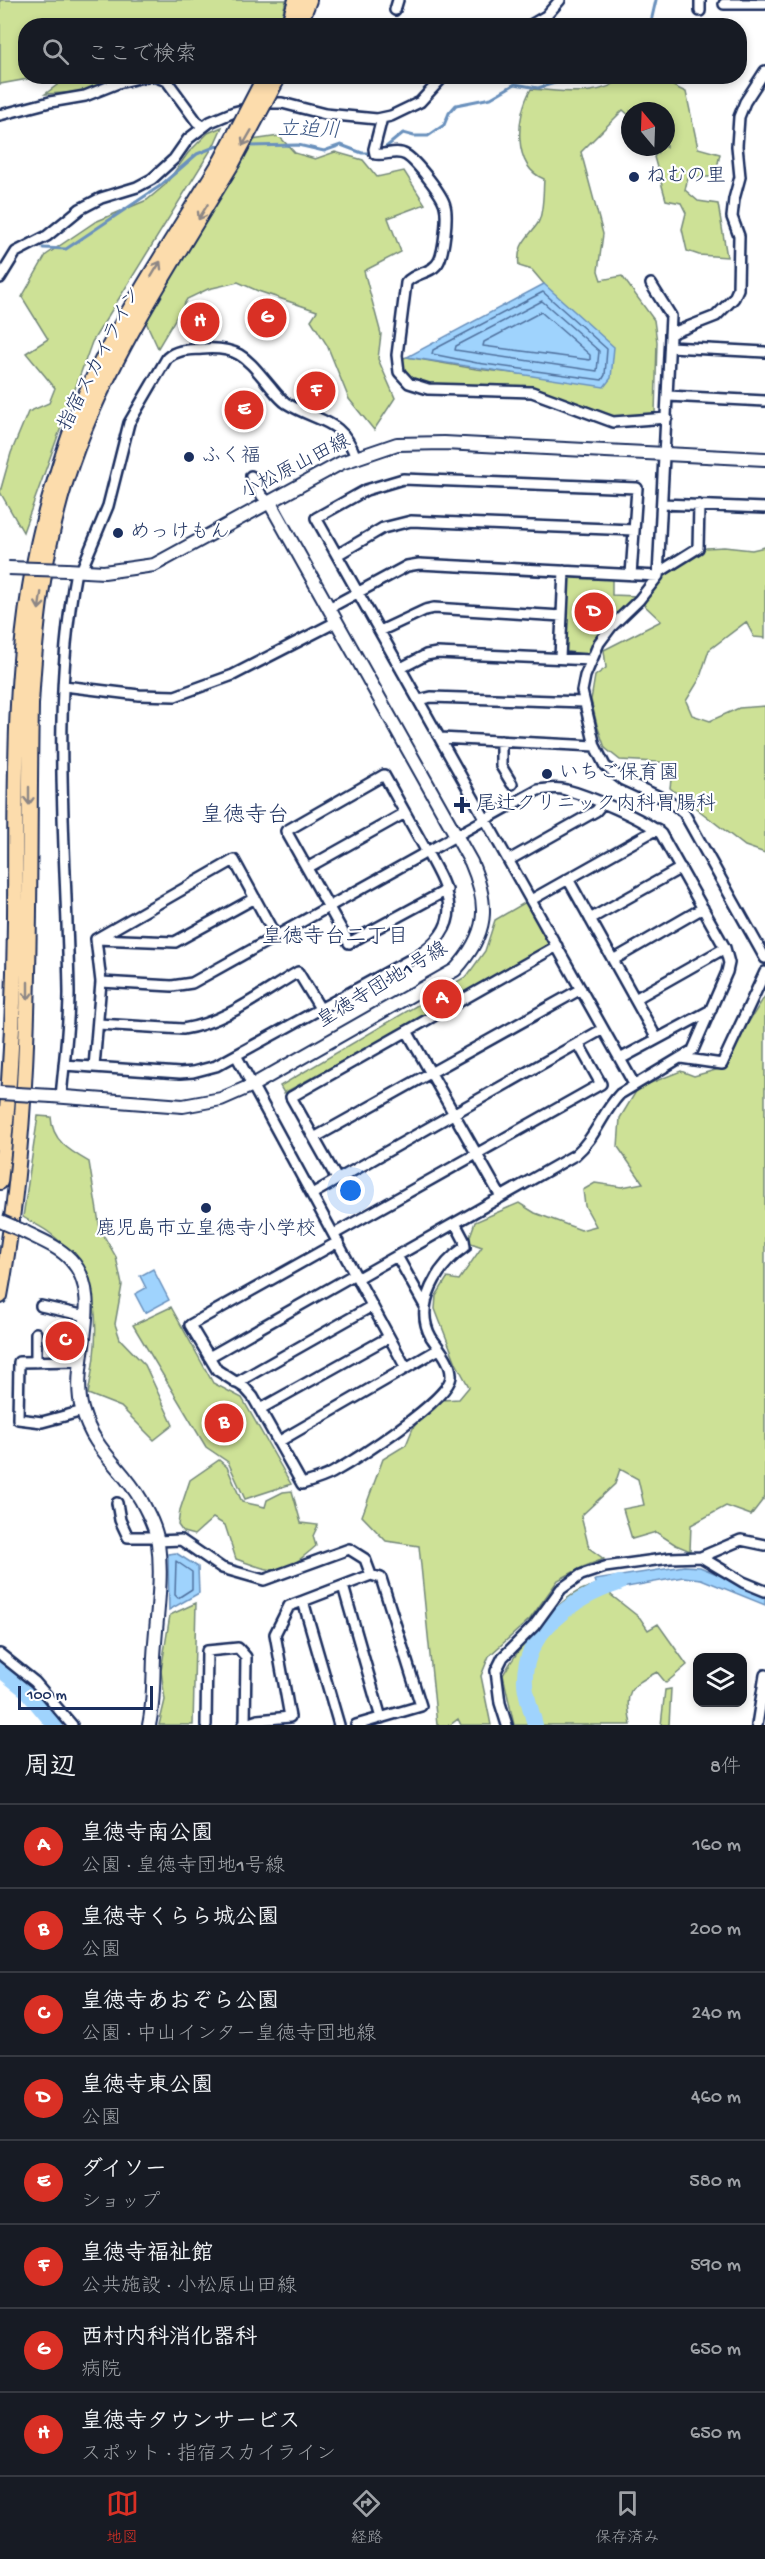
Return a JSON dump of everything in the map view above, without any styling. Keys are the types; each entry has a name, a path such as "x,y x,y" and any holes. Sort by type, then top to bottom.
{"main road":[{"path":"290,18 296,0"},
{"path":"302,18 309,0"},
{"name":"指宿スカイライン","path":"0,1296 17,1160 28,1012 30,705 33,655 50,537 66,479 96,404 132,333 227,161 261,84"},
{"name":"指宿スカイライン","path":"0,1182 10,1079 18,695 22,637 39,539 70,435 97,371 274,84"}],"street":[{"path":"395,10 398,0"},
{"path":"543,18 560,0"},
{"path":"700,0 700,11"},
{"path":"724,4 765,4"},
{"path":"670,334 716,316 734,298 738,289 739,236 732,217 734,199 741,177 737,146 739,117 745,102 765,71"},
{"path":"0,116 50,102 85,96 115,84"},
{"path":"169,84 197,122 203,126"},
{"path":"0,278 16,252 47,236 80,208 152,180 188,139 203,126 234,112 282,103 325,114 381,118 412,108 436,84"},
{"path":"381,118 375,153 406,154 441,196 446,211 439,262 432,269 410,277 406,283 397,354 399,372 405,381 428,389 532,392 613,422 667,418"},
{"path":"651,284 671,316 658,575"},
{"path":"56,1097 64,1065 69,995 62,820 64,686 74,570 108,506 129,423 166,358 172,353 221,347 239,354 286,403 341,430 351,443 356,458"},
{"path":"670,347 765,352"},
{"path":"668,396 765,401"},
{"name":"小松原山田線","path":"4,567 124,571 154,565 341,464 398,444 765,459"},
{"path":"251,476 262,496 270,502"},
{"path":"631,575 637,488 403,479 366,490 316,518 634,1084"},
{"name":"皇徳寺団地1号線","path":"0,1093 183,1106 221,1099 253,1085 455,970 468,956 483,923 484,904 480,884 270,502"},
{"path":"662,504 765,508"},
{"path":"699,505 698,548 658,575 639,600 611,627 592,660 583,684 584,702 599,757 616,776 671,802 684,813 765,958"},
{"path":"338,555 383,528 411,521 634,530"},
{"path":"329,608 407,566 419,564 658,575"},
{"path":"560,658 564,571"},
{"path":"380,631 434,608 562,616"},
{"path":"64,686 139,695 175,696 233,675 336,622"},
{"path":"401,668 426,655 436,653 592,660"},
{"path":"419,700 431,697 584,702"},
{"path":"440,738 595,746"},
{"path":"501,741 501,766 512,784"},
{"path":"64,1065 193,1072 216,1066 237,1057 416,957 432,945 447,922 447,890 384,775 286,831 349,943 447,890"},
{"path":"102,982 186,985 276,937 485,818 538,790 547,789 565,789 657,829 725,948 729,963 728,972 695,1046 681,1058 634,1084 611,1103 584,1148 397,1256 209,1357"},
{"path":"509,860 596,811 602,804"},
{"path":"307,868 405,813"},
{"path":"531,900 657,829"},
{"path":"96,939 234,860 276,937"},
{"path":"590,920 681,868"},
{"path":"568,879 657,1039"},
{"path":"96,939 176,942 255,898"},
{"path":"613,960 703,908"},
{"path":"94,1067 102,982 96,939"},
{"path":"337,1179 291,1097 556,946"},
{"path":"634,999 725,948"},
{"path":"98,1024 183,1029 196,1027 215,1020 298,972 321,1010"},
{"path":"681,1058 722,1064 765,972"},
{"path":"314,1138 581,989"},
{"path":"620,1059 711,1010"},
{"path":"312,1194 603,1029"},
{"path":"407,1031 501,1197"},
{"path":"397,1256 425,1307 428,1329 450,1367 450,1379 445,1392 390,1436 330,1475 302,1484 249,1392 221,1375 190,1325 476,1154 601,1084 578,1043"},
{"path":"237,1057 406,1368"},
{"path":"0,1221 55,1248 70,1259 87,1290 86,1316 79,1361 79,1395 83,1411 92,1438 140,1497 157,1539 159,1575 149,1725"},
{"path":"425,1307 434,1281 465,1247 455,1223"},
{"path":"41,1306 86,1316"},
{"path":"236,1383 372,1306"},
{"path":"36,1333 36,1362"},
{"path":"260,1409 389,1337"},
{"path":"278,1442 439,1349"},
{"path":"79,1361 19,1362 18,1419 42,1422 83,1411"},
{"path":"117,1503 120,1520 128,1537 181,1540 222,1568 264,1580 349,1549 365,1559 371,1575"},
{"path":"507,1725 500,1703 496,1671 503,1657 534,1626 561,1589 581,1575 605,1567 670,1558 701,1557 741,1540 765,1545"},
{"path":"701,1557 743,1582 765,1591"},
{"path":"206,1725 207,1651 238,1648 246,1657 244,1725 258,1720 290,1718 276,1634 289,1606 371,1575 381,1578 421,1706 356,1725"},
{"path":"343,1586 381,1718"},
{"path":"303,1601 339,1725"},
{"path":"2,1659 35,1682 72,1725"},
{"path":"757,1725 765,1675"}],"green space":[{"path":"0,0 286,0 282,18 18,18 18,81 0,84"},
{"path":"59,84 107,84 83,92 45,94"},
{"path":"614,84 672,84 686,92 698,148 720,154 715,177 688,177 685,190 698,201 718,204 727,257 699,255 687,251 682,229 686,213 681,203 666,200 654,157 675,156 675,102 621,102 621,112 581,152 603,234 598,271 601,280 622,276 654,320 657,342 655,413 614,420 530,392 431,387 397,376 392,361 407,357 476,369 549,377 544,284 532,270 519,266 521,246 540,218 544,179 526,163 522,152 520,125 522,112 531,89 568,92 593,91"},
{"path":"222,127 214,145 92,342 23,532 0,492 11,453 28,412 49,403 55,388 26,353 48,339 22,297 46,255 95,222 147,200 165,185 188,153 208,133"},
{"path":"279,136 295,153 315,159 335,152 363,160 377,177 404,171 425,204 388,218 401,252 364,271 381,334 378,359 395,398 374,430 349,399 327,345 311,320 317,311 238,282 208,289 187,299 158,348 145,320 252,140"},
{"path":"765,547 765,638 754,637 746,622 709,650 699,680 686,701 692,715 710,721 739,708 765,706 765,853 745,846 670,788 673,763 620,760 605,748 591,700 595,676 606,668 604,650 661,621 644,605 646,597 658,581 706,548 752,550"},
{"path":"571,576 610,577 612,595 637,596 588,655 564,651 568,578"},
{"path":"526,902 549,945 548,948 284,1093 280,1086 467,976 485,951 495,920"},
{"path":"765,996 765,1497 751,1515 726,1506 691,1525 690,1551 656,1532 632,1539 623,1509 644,1505 638,1479 620,1469 615,1484 581,1516 589,1548 604,1559 558,1580 530,1619 489,1656 481,1676 491,1725 461,1725 458,1719 450,1725 437,1725 419,1546 386,1541 362,1516 383,1459 406,1445 413,1428 422,1416 442,1400 459,1399 469,1387 456,1363 435,1309 436,1296 447,1278 459,1280 482,1247 468,1242 475,1222 519,1203 535,1213 581,1230 596,1226 585,1206 583,1190 595,1183 622,1187 643,1183 618,1147 620,1118 638,1088 681,1071 694,1076 719,1069"},
{"path":"38,1116 51,1117 58,1139 89,1162 100,1229 116,1257 122,1285 115,1324 120,1339 145,1365 173,1425 154,1440 121,1407 88,1394 96,1328 90,1287 69,1250 48,1232 23,1217"},
{"path":"171,1307 213,1383 242,1398 291,1484 245,1499 228,1462 206,1447 133,1325"},
{"path":"57,1324 75,1324 69,1359 59,1352"},
{"path":"219,1460 227,1467 242,1502 265,1507 267,1500 283,1492 292,1491 301,1523 318,1525 313,1536 316,1546 286,1568 271,1570 236,1559 225,1525 213,1518 194,1535 183,1532 178,1525 180,1510 190,1480"},
{"path":"608,1581 611,1595 640,1618 648,1630 658,1624 687,1665 666,1683 657,1672 634,1687 630,1692 628,1705 631,1725 514,1725 503,1675 509,1665 536,1629 567,1599 581,1590"},
{"path":"196,1603 193,1725 159,1725 165,1700 161,1671 170,1615"},
{"path":"671,1689 669,1725 661,1725 665,1690"}],"water":[{"path":"544,284 614,347 611,378 604,387 407,357"},
{"path":"153,1269 169,1300 145,1313 135,1294 146,1288 140,1276"},
{"path":"176,1553 198,1567 199,1593 169,1610 168,1554"},
{"path":"684,1566 700,1567 765,1594 765,1605 701,1579 683,1577 599,1592 595,1580"}],"waterway":[{"name":"立迫川","path":"652,18 656,0"},
{"name":"立迫川","path":"380,152 403,133 428,136 444,125 449,113 456,105 491,98 515,84"},
{"name":"立迫川","path":"515,84 538,88 551,84"},
{"name":"立迫川","path":"246,146 298,145 324,151 341,145 362,153 374,153"},
{"name":"立迫川","path":"43,248 66,249 160,186 197,154 217,146 224,146"},
{"path":"535,1725 525,1684 526,1665 532,1648 542,1632 570,1607 602,1589 619,1583"},
{"path":"0,1669 25,1689 55,1725"}],"place":[{"name":"ねむの里","path":"634,177"},
{"name":"西村内科消化器科","path":"267,318"},
{"name":"皇徳寺タウンサービス","path":"200,322"},
{"name":"皇徳寺福祉館","path":"316,391"},
{"name":"ダイソー","path":"244,410"},
{"name":"ふく福","path":"189,457"},
{"name":"めっけもん","path":"118,533"},
{"name":"皇徳寺東公園","path":"594,612"},
{"name":"いちご保育園","path":"547,774"},
{"name":"尾辻クリニック内科胃腸科","path":"462,805"},
{"name":"皇徳寺南公園","path":"442,999"},
{"name":"鹿児島市立皇徳寺小学校","path":"206,1208"},
{"name":"皇徳寺あおぞら公園","path":"65,1341"},
{"name":"皇徳寺くらら城公園","path":"224,1423"}],"district":[{"name":"皇徳寺台","path":"245,817"},
{"name":"皇徳寺台二丁目","path":"335,938"}]}
